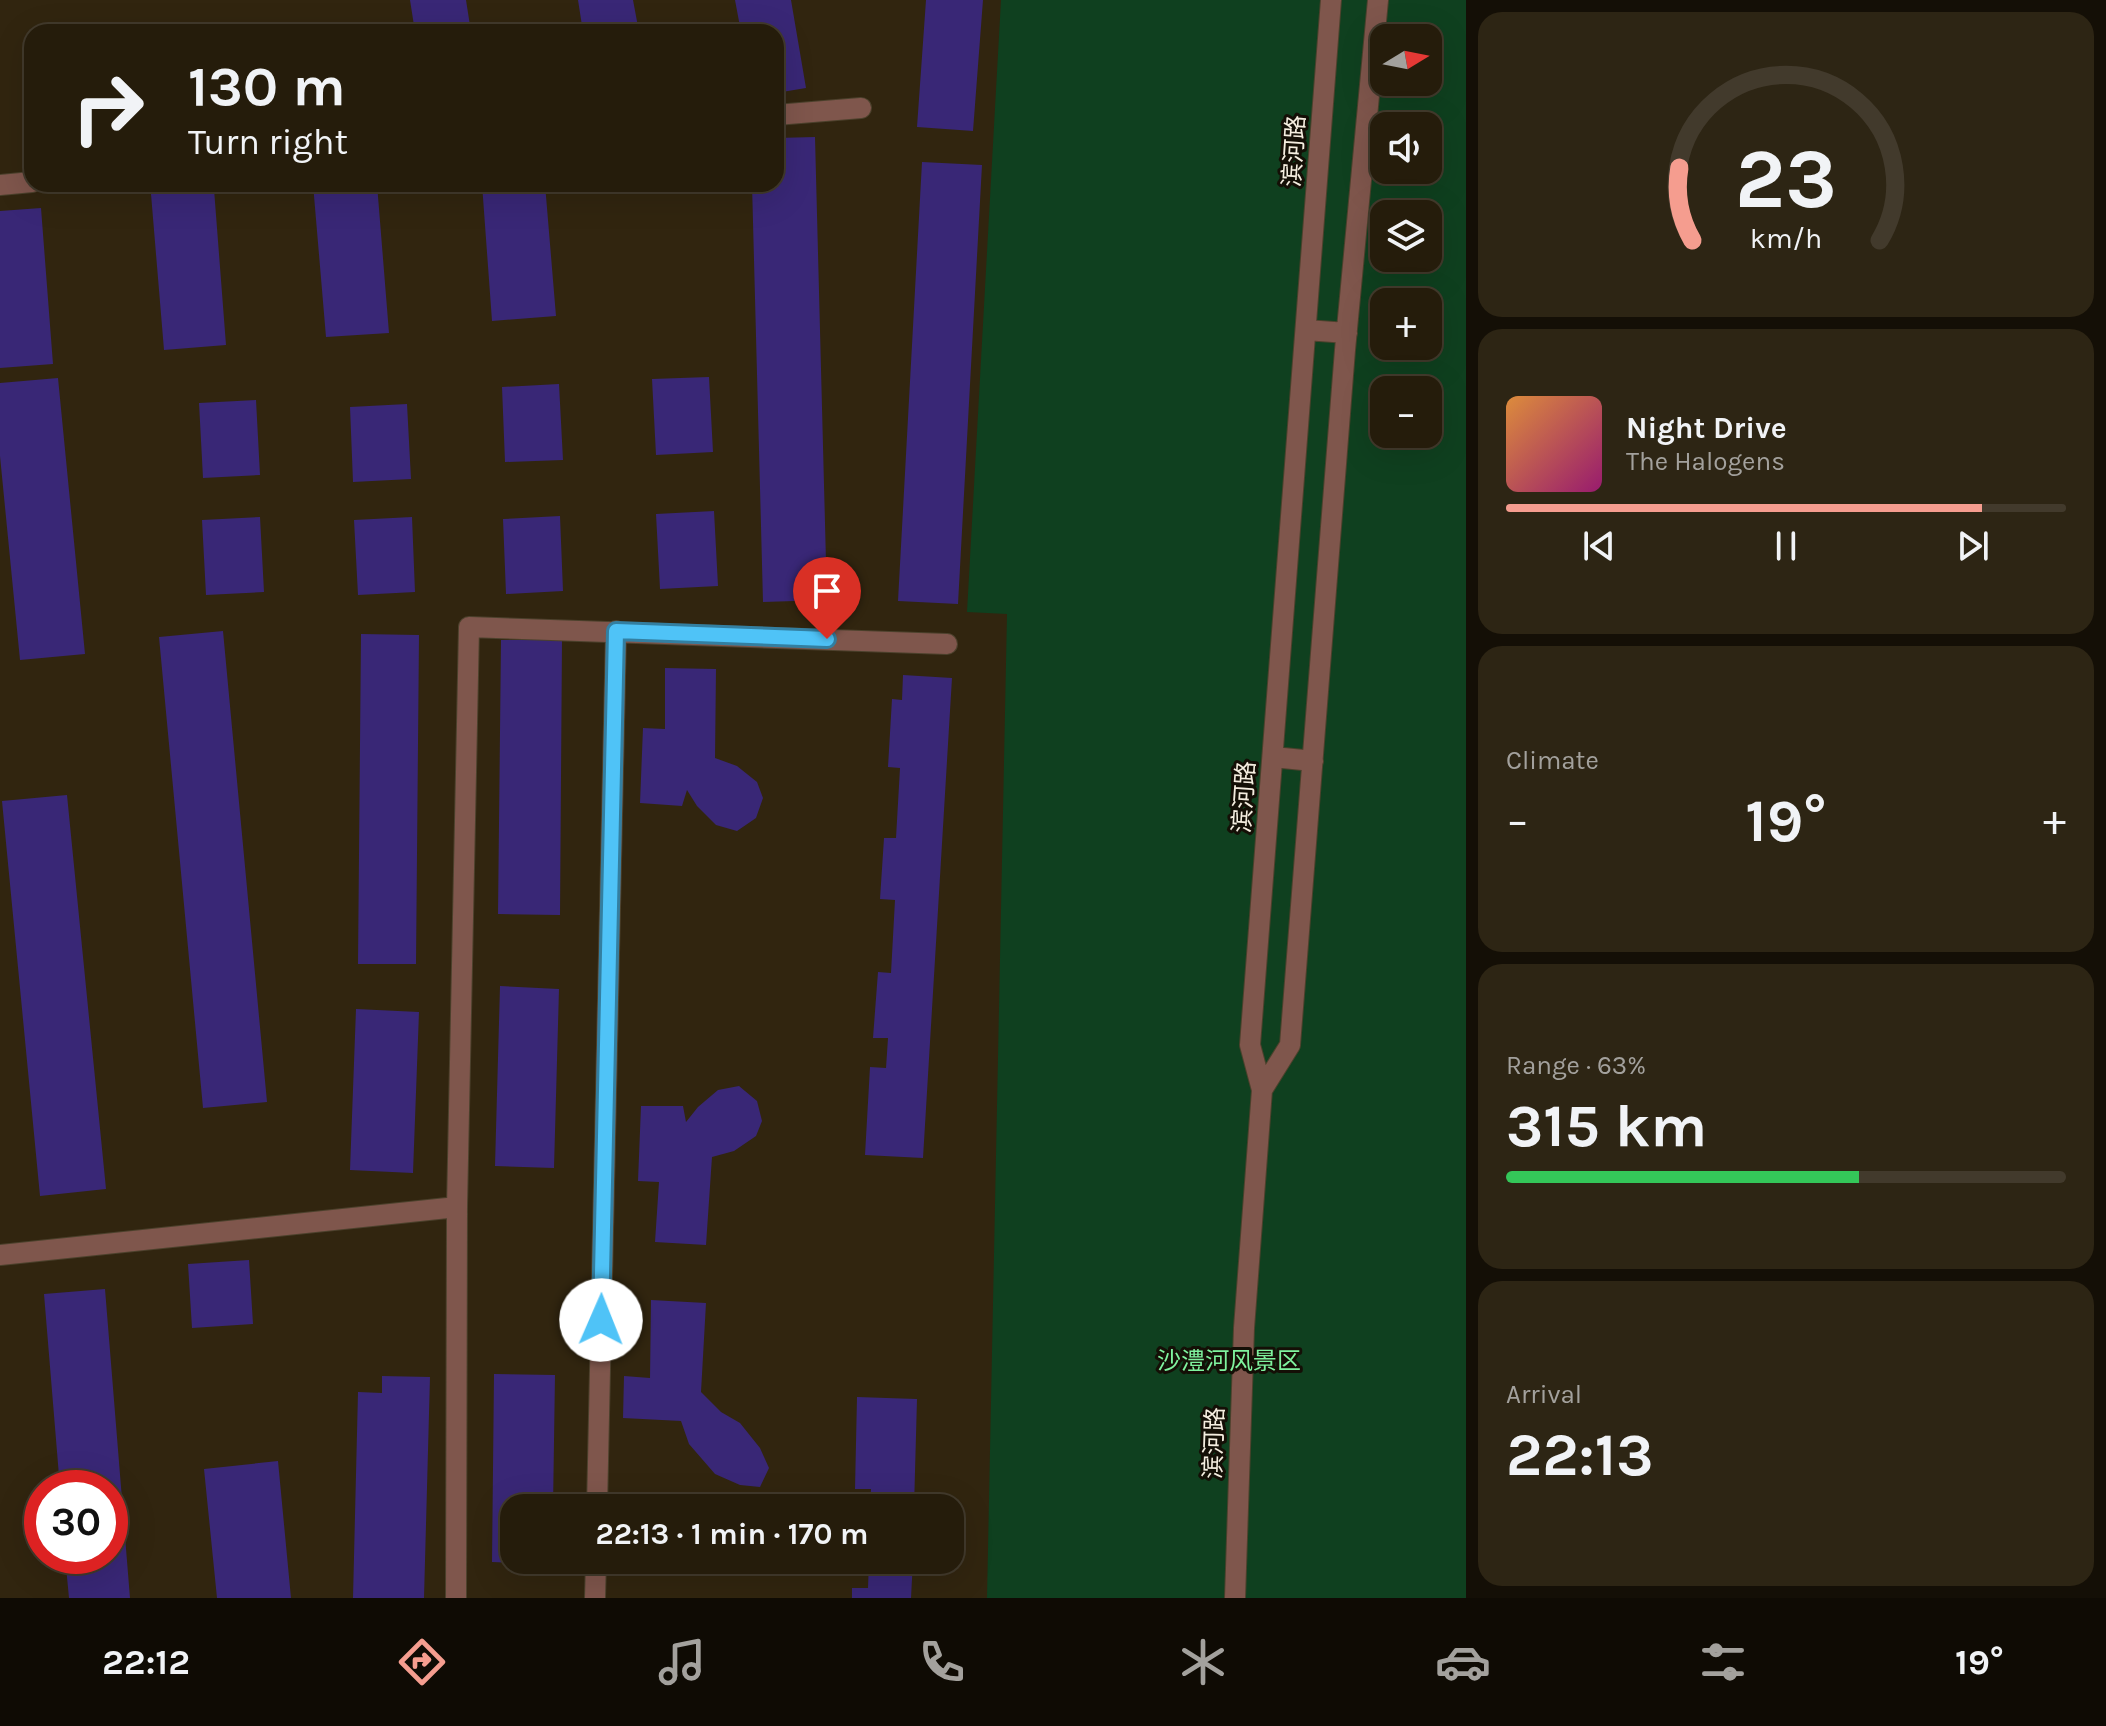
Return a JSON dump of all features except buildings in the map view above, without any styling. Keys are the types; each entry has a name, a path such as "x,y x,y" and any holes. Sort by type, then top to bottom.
{"street":[{"name":"滨河路","path":"1235,1598 1244,1328 1262,1090 1250,1045 1331,0"},
{"path":"1262,1090 1290,1045 1347,333 1378,0"},
{"path":"784,114 861,108"},
{"path":"0,185 24,183"},
{"path":"1306,330 1347,333"},
{"path":"456,1598 457,1207 469,627 947,644"},
{"path":"597,1494 616,631"},
{"path":"1273,757 1313,761"},
{"path":"0,1255 457,1207"},
{"path":"595,1598 596,1574"}],"green space":[{"name":"沙澧河风景区","path":"1001,0 1466,0 1466,1598 987,1598 1007,614 967,612"}],"route":[{"path":"601,1320 616,631 827,639"}]}
